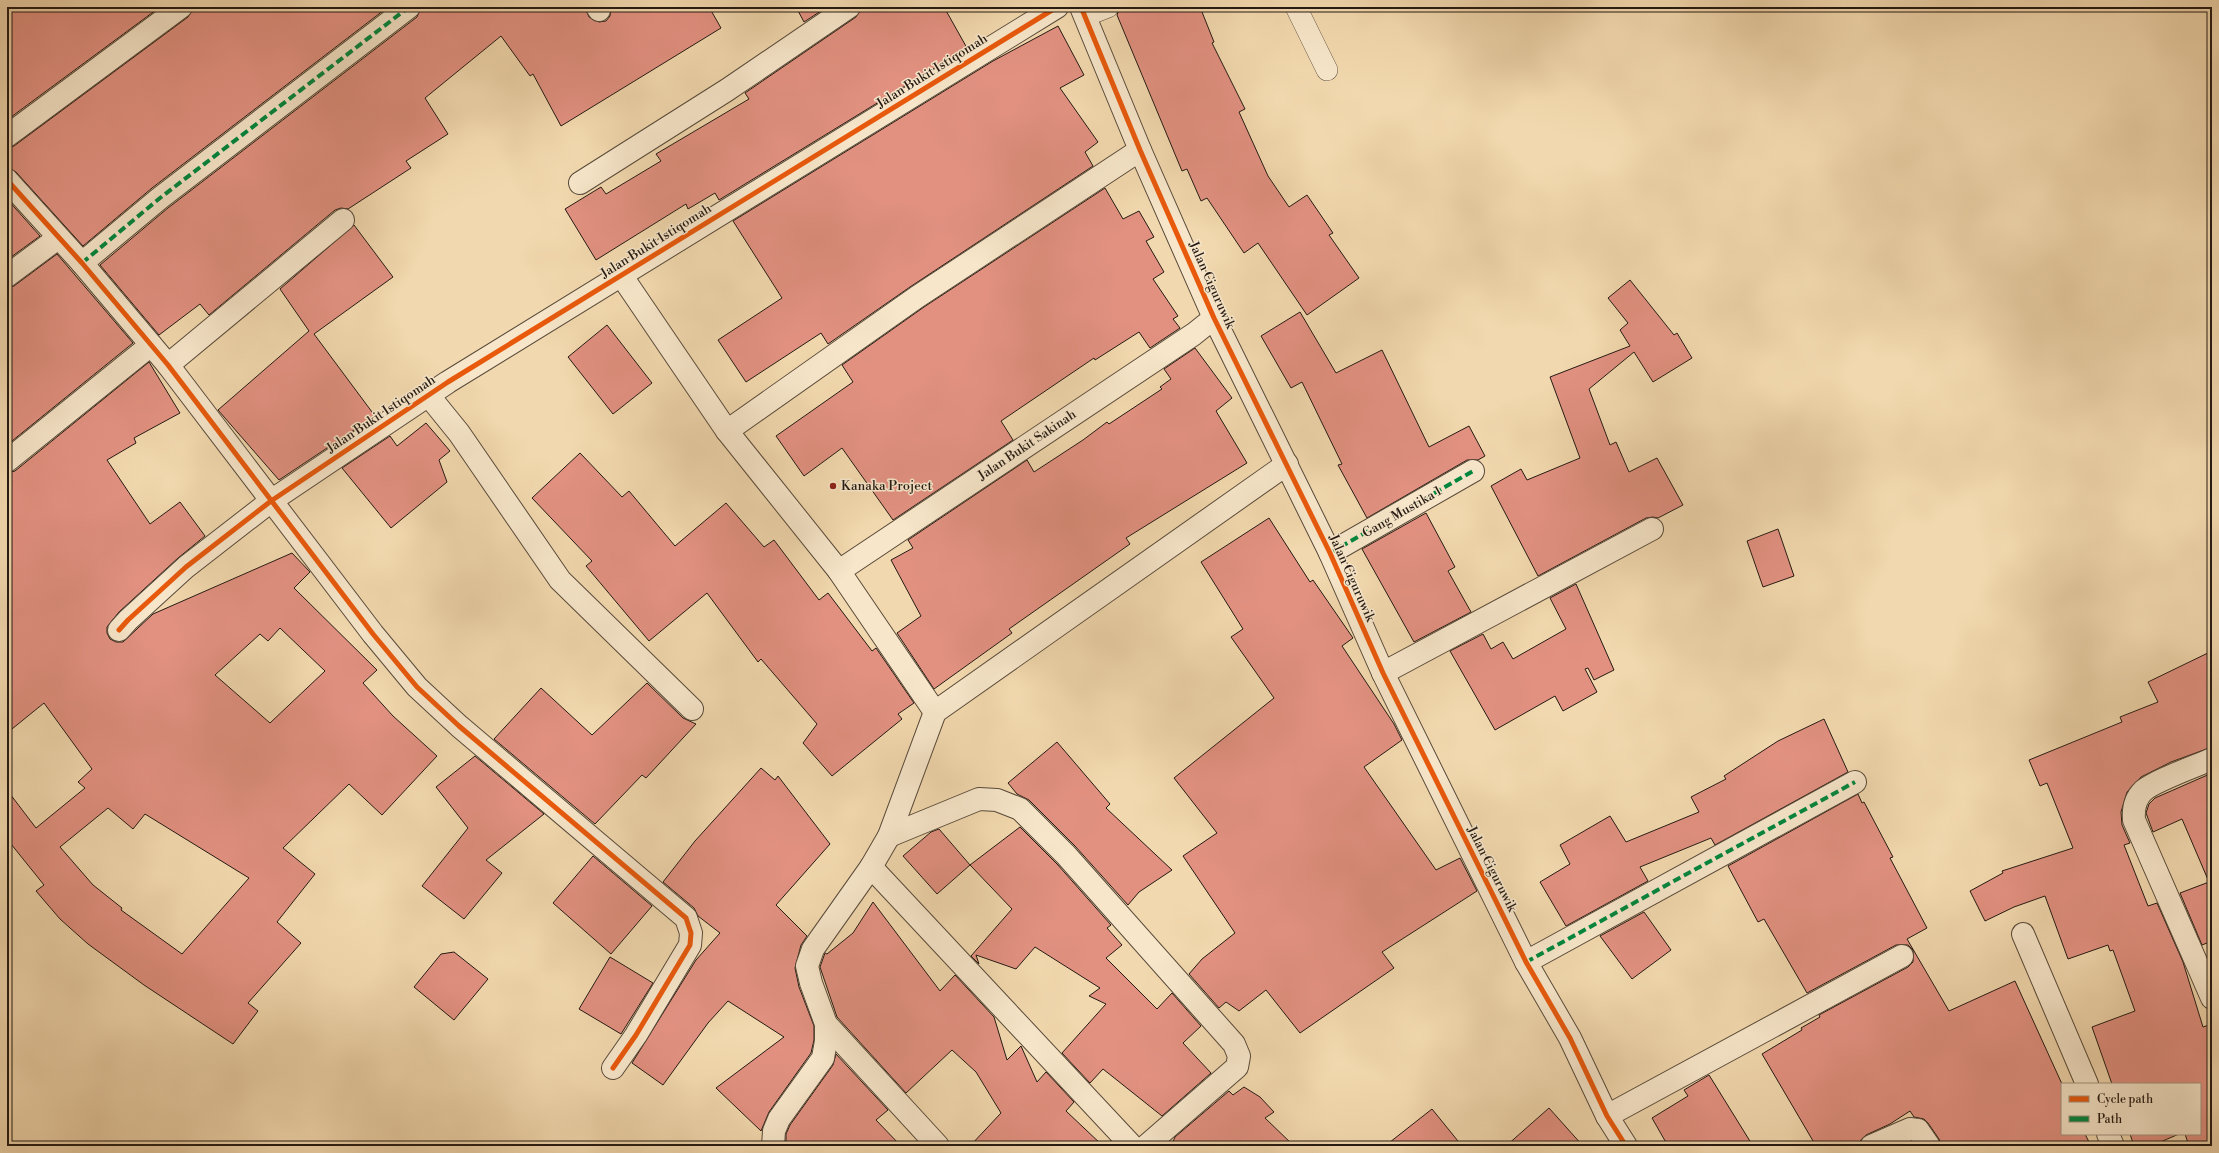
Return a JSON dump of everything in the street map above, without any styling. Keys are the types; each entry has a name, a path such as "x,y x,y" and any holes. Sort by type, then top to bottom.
{"street":[{"path":"7,136 181,7"},
{"path":"82,263 160,198 409,7"},
{"path":"580,183 727,90 849,7"},
{"name":"Jalan Bukit Istiqomah","path":"119,630 186,567 271,501 429,396 621,275 1057,7"},
{"name":"Jalan Ciguruwik","path":"1083,12 1140,150 1214,318 1330,553 1383,673 1526,962 1570,1038 1607,1116 1626,1146"},
{"path":"727,431 917,297 1140,150"},
{"path":"7,180 82,263 168,365 373,634 417,687 459,726 686,918 691,933 690,944 640,1029 613,1068"},
{"path":"168,365 343,220"},
{"path":"7,276 58,238"},
{"path":"621,275 727,431 839,571 935,712"},
{"name":"Jalan Bukit Sakinah","path":"839,571 1194,334 1214,318"},
{"path":"7,461 151,345"},
{"path":"429,396 459,433 560,580 692,709"},
{"path":"773,1146 774,1131 779,1119 823,1058 826,1041 826,1024 811,983 808,966 813,949 871,867 888,836 935,712 1286,464"},
{"name":"Gang Mustika 1","path":"1330,553 1473,471"},
{"path":"1383,673 1652,529"},
{"path":"2212,759 2148,788 2136,801 2133,810 2134,820 2212,998"},
{"path":"1526,962 1855,782"},
{"path":"888,836 979,799 998,800 1020,809 1066,855 1234,1044 1239,1056 1237,1067 1146,1146"},
{"path":"871,867 1132,1146"},
{"path":"2023,934 2087,1083"},
{"path":"1607,1116 1902,956"},
{"path":"826,1024 938,1146"},
{"path":"1872,1146 1910,1129 1918,1130 1929,1146"},
{"path":"2108,1135 2114,1146"}],"lane":[{"path":"1083,12 1108,7"},
{"path":"1296,7 1327,70"}],"building":[{"path":"7,7 160,7 7,120"},
{"path":"193,7 388,7 152,188 83,246 16,172 7,168 7,148 14,146 188,17"},
{"path":"421,7 585,7 589,17 599,22 606,21 610,16 611,7 709,7 721,28 561,126 533,74 530,76 501,36 425,98 448,134 406,161 411,168 348,209 341,208 335,210 209,315 200,304 159,335 100,265 168,208 417,17"},
{"path":"796,7 827,7 804,22"},
{"path":"861,7 944,7 967,48 719,200 715,193 688,209 686,204 596,260 565,209 601,187 606,194 661,161 656,154 749,99 745,93 856,17"},
{"path":"1120,7 1200,7 1214,42 1212,43 1245,109 1239,112 1268,176 1289,207 1307,195 1333,233 1329,235 1359,278 1307,315 1258,243 1244,253 1207,198 1201,201 1187,169 1182,171 1117,15"},
{"path":"1058,26 1084,75 1060,88 1098,142 1085,152 1093,166 910,287 828,344 821,333 746,382 718,340 782,298 733,221 993,61"},
{"path":"1105,188 1123,219 1139,211 1154,237 1146,241 1164,272 1153,279 1178,316 1173,319 1180,328 1150,348 1139,332 1095,360 1094,358 1001,421 1013,440 893,520 842,448 804,476 776,436 853,382 842,365 924,307"},
{"path":"7,199 40,236 7,260"},
{"path":"354,225 393,277 314,334 375,416 279,480 218,410 309,331 280,289"},
{"path":"57,254 133,343 7,445 7,288 14,286"},
{"path":"1630,280 1674,335 1677,333 1692,358 1653,382 1634,352 1589,389 1610,445 1616,442 1629,472 1657,458 1683,505 1658,518 1646,518 1538,576 1491,486 1521,469 1527,480 1580,458 1550,377 1630,346 1620,330 1628,323 1608,298"},
{"path":"1300,312 1336,373 1382,350 1429,447 1469,426 1485,456 1478,460 1467,460 1367,518 1338,465 1342,464 1302,382 1291,388 1261,336"},
{"path":"607,325 652,383 613,414 568,357"},
{"path":"1195,348 1232,398 1216,411 1247,463 1126,538 1130,544 1009,629 1012,633 934,689 897,633 921,616 891,560 913,548 908,540 1027,460 1034,472 1083,440 1107,422 1109,424 1162,389 1160,387 1171,379 1164,369"},
{"path":"149,362 180,413 134,438 136,443 107,460 150,524 180,502 205,536 178,558 119,612 107,627 107,633 110,639 116,642 123,642 153,614 292,553 310,572 294,588 377,670 363,683 393,716 437,756 382,815 349,784 283,848 315,874 277,922 301,943 248,1003 258,1011 233,1044 144,985 88,944 60,919 36,891 44,885 7,839 7,790 36,828 85,788 78,782 92,769 44,703 7,733 7,473 15,471","holes":["280,628 325,671 270,723 215,675 260,634 268,641","108,808 133,829 145,814 249,878 182,954 121,910 122,908 93,885 60,847"]},
{"path":"426,423 450,451 439,460 447,482 391,528 342,468 390,436 397,446"},
{"path":"580,453 622,497 629,491 675,546 726,503 764,547 774,540 819,600 828,593 872,651 876,648 914,703 898,714 902,719 832,776 803,743 817,724 761,659 758,662 707,593 649,641 586,566 592,561 532,498"},
{"path":"1426,513 1455,567 1448,571 1471,612 1414,642 1362,549"},
{"path":"1269,518 1310,582 1313,580 1353,638 1342,646 1394,724 1402,740 1364,767 1436,870 1460,858 1477,891 1382,952 1394,968 1300,1033 1266,990 1239,1011 1226,1002 1219,1008 1189,974 1202,959 1235,933 1183,856 1217,833 1174,778 1274,698 1231,637 1243,629 1201,562"},
{"path":"1778,529 1794,576 1763,587 1747,541"},
{"path":"1576,584 1614,670 1594,680 1588,668 1585,669 1597,692 1563,711 1555,696 1495,730 1450,651 1483,634 1491,649 1503,642 1513,659 1566,629 1550,598"},
{"path":"2212,651 2212,747 2171,762 2141,777 2127,792 2121,812 2122,825 2130,843 2124,845 2148,906 2157,903 2183,962 2203,1027 2212,1024 2212,1146 2189,1146 2185,1135 2201,1135 2201,1083 2112,1083 2092,1027 2135,1011 2113,950 2110,951 2108,945 2068,959 2045,896 2014,907 1985,921 1970,891 2003,873 2002,871 2073,848 2047,783 2040,786 2029,760 2122,722 2120,717 2158,702 2148,682"},
{"path":"647,683 683,718 696,724 646,778 642,775 595,824 494,739 541,688 592,735"},
{"path":"1824,719 1848,772 1715,845 1711,838 1640,867 1648,881 1566,926 1540,882 1570,864 1560,845 1610,816 1626,842 1699,812 1691,797 1726,779 1724,776 1778,741"},
{"path":"1057,742 1110,804 1106,808 1172,870 1139,892 1128,905 1075,846 1029,800 1017,794 1008,783"},
{"path":"475,756 544,814 486,860 502,873 464,919 422,886 468,828 436,787"},
{"path":"761,768 775,780 778,776 830,844 776,905 807,936 801,945 795,968 799,987 814,1026 814,1040 811,1053 769,1112 761,1131 716,1088 784,1037 728,1001 708,1023 663,1085 632,1063 696,960 720,933 698,916 694,908 663,882 695,841"},
{"path":"2212,773 2212,941 2202,945 2180,893 2209,882 2182,819 2153,832 2146,813 2149,804 2155,798"},
{"path":"1858,794 1862,803 1864,802 1893,857 1890,858 1927,928 1907,939 1949,1011 2015,981 2062,1083 2061,1135 2086,1135 2091,1146 1941,1146 1939,1139 1928,1123 1924,1119 1914,1117 1910,1111 1890,1124 1866,1135 1855,1146 1816,1146 1762,1054 1802,1030 1801,1028 1820,1017 1819,1015 1908,967 1913,962 1913,950 1908,945 1896,945 1807,993 1764,919 1758,922 1728,866"},
{"path":"1020,827 1057,864 1111,925 1107,928 1122,945 1106,958 1157,1009 1172,993 1201,1026 1183,1043 1211,1073 1162,1116 1103,1069 1090,1083 1062,1053 1106,1004 1089,996 1100,988 1035,947 1016,969 976,955 979,964 971,956 1012,909 970,865"},
{"path":"939,829 970,865 937,894 903,856 931,832"},
{"path":"593,856 652,906 611,954 553,903"},
{"path":"873,902 940,991 955,975 994,1017 1007,1060 1021,1046 1037,1082 1046,1072 1074,1102 1066,1111 1103,1146 970,1146 1001,1113 976,1072 952,1050 906,1093 837,1017 820,967 825,953 827,954 853,933"},
{"path":"1644,912 1671,950 1632,979 1600,936"},
{"path":"454,952 488,979 454,1020 414,987 441,954"},
{"path":"610,957 653,983 621,1034 579,1009"},
{"path":"836,1054 888,1110 876,1120 901,1146 786,1146 786,1134 790,1125 833,1065"},
{"path":"1709,1075 1753,1146 1668,1146 1652,1118 1688,1096 1684,1090"},
{"path":"1244,1087 1260,1097 1274,1112 1265,1118 1294,1146 1171,1146 1175,1137 1229,1091 1233,1095"},
{"path":"1549,1108 1583,1146 1506,1146"},
{"path":"1432,1109 1462,1146 1385,1146"},
{"path":"2130,1135 2177,1135 2151,1146 2134,1146"}],"marked path":[{"path":"82,263 160,198 409,7"},
{"path":"1330,553 1473,471"},
{"path":"1526,962 1855,782"}],"cycle path":[{"path":"119,630 186,567 271,501 448,382 1057,7"},
{"path":"1081,7 1140,150 1214,318 1330,553 1383,673 1526,962 1570,1038 1607,1116 1626,1146"},
{"path":"7,180 82,263 168,365 373,634 417,687 459,726 686,918 691,933 690,945 636,1035 613,1068"}],"place":[{"name":"Kanaka Project","path":"833,486"}]}
